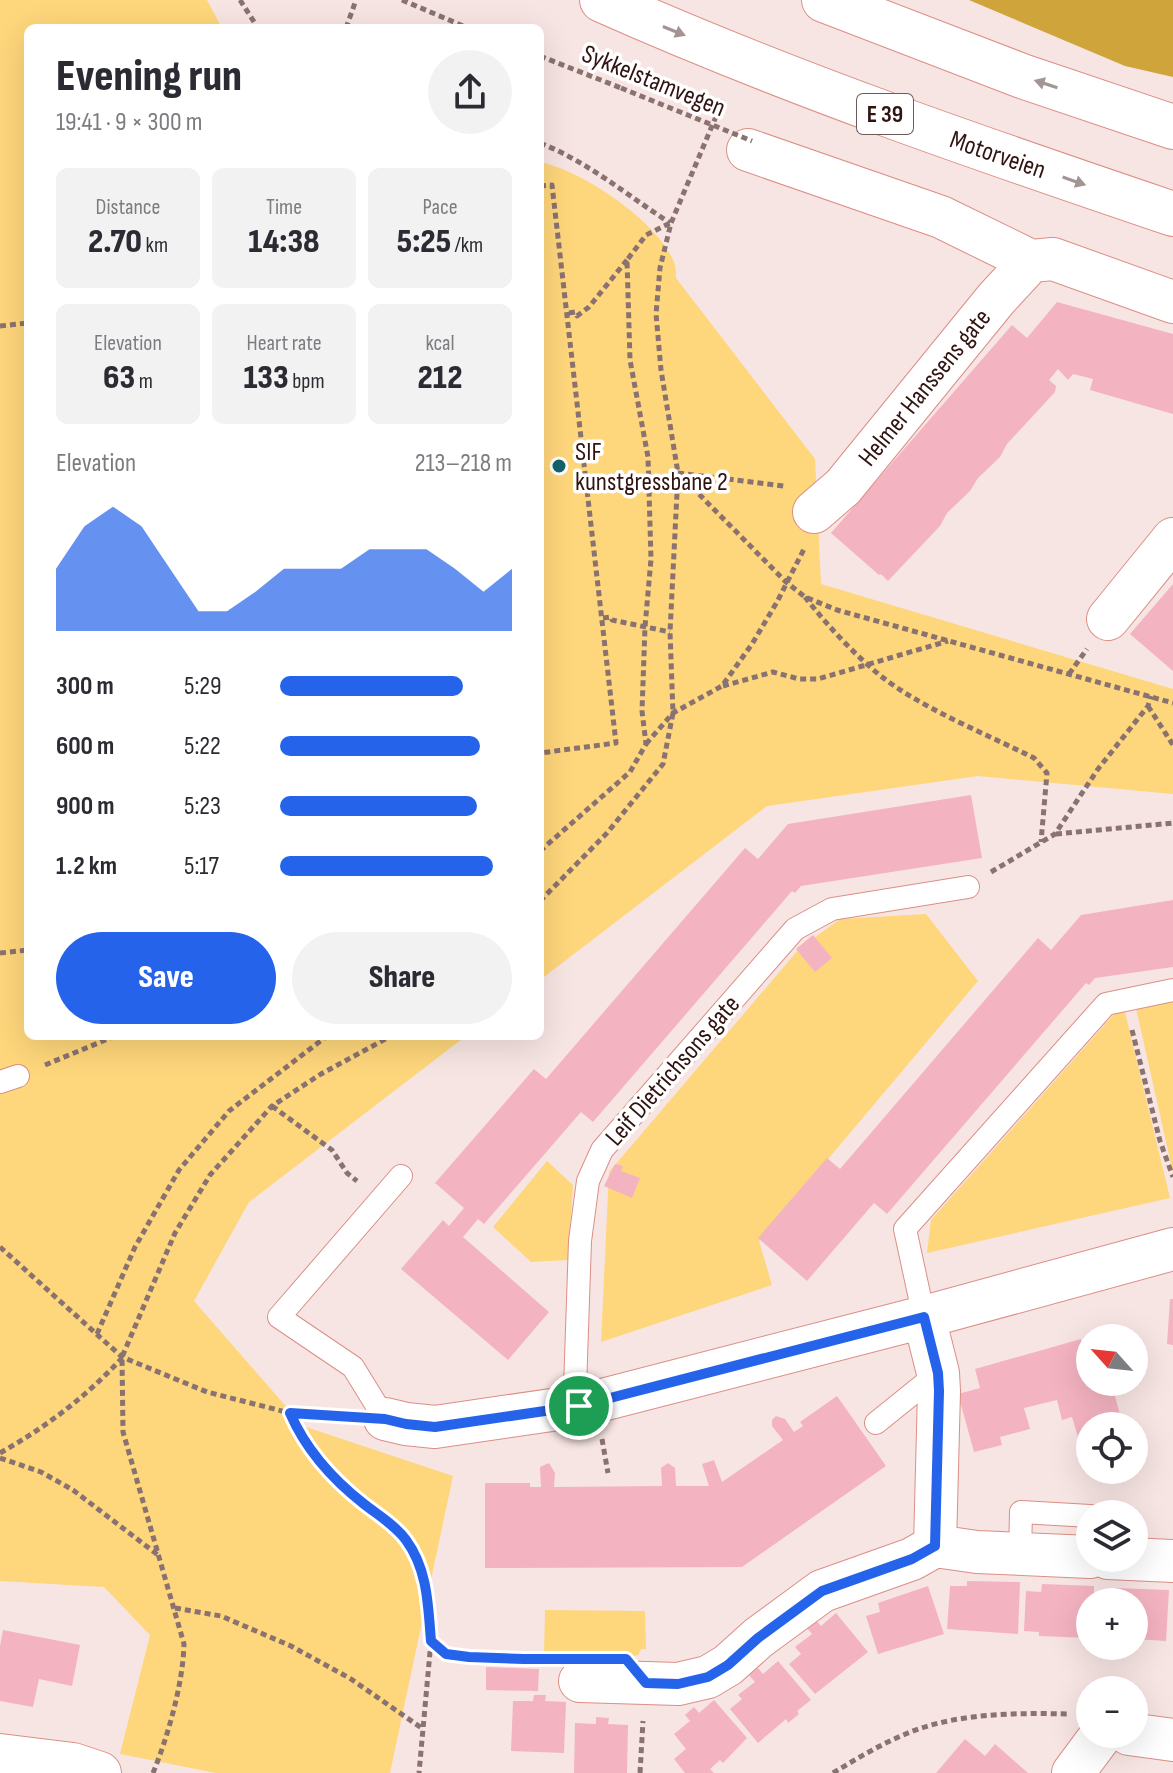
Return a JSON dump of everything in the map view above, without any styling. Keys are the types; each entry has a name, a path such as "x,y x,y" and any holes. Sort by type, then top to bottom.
{"highway":[{"name":"Motorveien","path":"602,0 842,98 1173,214"},
{"path":"824,0 1022,76 1173,127"}],"street":[{"path":"750,145 941,217 1031,261 1053,259 1173,302"},
{"name":"Helmer Hanssens gate","path":"814,512 843,487 996,299 1031,261"},
{"path":"1108,619 1173,539"},
{"path":"385,1419 435,1427 579,1406 1173,1249"},
{"path":"924,1317 938,1373 935,1546"},
{"path":"566,1670 646,1683 678,1684 708,1677 728,1665 758,1638 822,1591 912,1559 935,1546 966,1551 1076,1556"},
{"path":"1148,1560 1173,1561"},
{"path":"1148,1737 1173,1740"},
{"path":"1073,1773 1082,1748"},
{"path":"0,1755 73,1764 100,1773"}],"lane":[{"name":"Leif Dietrichsons gate","path":"579,1406 575,1388 580,1241 588,1181 602,1150 795,929 832,909 968,887"},
{"path":"924,1317 905,1229 1106,1004 1173,990"},
{"path":"385,1419 353,1367 279,1317 401,1176"},
{"path":"876,1423 938,1373"},
{"path":"1020,1553 1021,1512 1076,1515"}],"path":[{"path":"240,0 255,24"},
{"path":"347,24 356,0"},
{"path":"402,0 459,24"},
{"name":"Sykkelstamvegen","path":"544,58 750,145"},
{"path":"544,897 607,833 663,764 673,713 670,632 678,473 661,370 656,314 660,268 671,223 723,100"},
{"path":"544,145 590,167 671,223"},
{"path":"544,186 552,185 569,313 616,743 544,752"},
{"path":"569,313 575,312 577,316 589,307 646,235 671,223"},
{"path":"627,260 630,360 648,457 651,559 642,711 646,744"},
{"path":"0,326 24,323"},
{"path":"678,473 793,487 809,500 814,512 812,532 786,582 752,644 722,686"},
{"path":"678,473 786,582 805,597 819,616 899,690 1034,758 1047,773 1041,842"},
{"path":"805,597 837,610 1173,703"},
{"path":"603,618 611,617 612,620 670,632"},
{"path":"544,847 630,772 646,744 673,713 722,686 773,672 810,680 949,641"},
{"path":"1055,834 1098,769 1148,706 1151,696"},
{"path":"1148,706 1173,745"},
{"path":"968,887 1055,834 1173,823"},
{"path":"0,953 24,950"},
{"path":"1124,998 1160,1141 1173,1177"},
{"path":"9,1079 105,1040"},
{"path":"97,1334 135,1247 179,1170 229,1111 322,1040"},
{"path":"0,1455 74,1405 122,1357 175,1233 210,1175 272,1106 321,1074 384,1040"},
{"path":"272,1106 332,1150 347,1173 381,1199"},
{"path":"0,1247 122,1357 207,1392 290,1413 385,1419"},
{"path":"122,1357 123,1432 184,1644 184,1664 161,1754 153,1773"},
{"path":"290,1413 313,1454 337,1481 407,1541 427,1587 431,1641 419,1773"},
{"path":"605,1451 608,1473"},
{"path":"0,1455 73,1490 159,1556"},
{"path":"175,1608 221,1616 291,1646 351,1679 423,1729"},
{"path":"431,1641 446,1654 566,1670"},
{"path":"640,1773 646,1683"},
{"path":"833,1773 868,1751 937,1724 1013,1714 1076,1722"}],"shaded area":[{"path":"0,0 207,0 220,24 24,24 24,1040 461,1040 249,1202 194,1301 303,1426 453,1476 390,1773 216,1773 120,1754 150,1635 104,1587 0,1581"},
{"path":"969,0 1173,0 1173,77 1125,66"},
{"path":"544,163 596,186 651,229 673,260 676,278 815,459 821,584 1173,689 1173,794 978,776 767,806 544,977"},
{"path":"926,914 978,981 759,1241 772,1285 601,1342 609,1172 799,949 840,919"},
{"path":"1173,1002 1173,1173 1136,1008"},
{"path":"1123,1004 1170,1198 927,1253 931,1220"},
{"path":"547,1161 573,1185 568,1260 531,1262 493,1227"},
{"path":"545,1610 645,1611 646,1649 631,1657 544,1653"}],"building":[{"path":"1057,302 1173,334 1173,414 1090,390 1093,379 1073,374 1068,380 1058,369 1049,380 1056,386 1055,392 1007,444 1000,457 978,478 970,491 947,513 940,526 888,581 831,533 1012,325 1027,338"},
{"path":"1173,584 1173,671 1130,634"},
{"path":"971,795 982,858 801,886 795,893 792,891 593,1122 581,1112 484,1224 478,1219 463,1237 549,1312 508,1360 401,1269 443,1220 449,1226 464,1208 435,1183 534,1069 546,1079 745,848 758,859 788,824"},
{"path":"1173,900 1173,967 1095,978 1089,985 1086,983 887,1214 874,1203 807,1281 758,1238 827,1158 840,1169 1038,938 1051,950 1081,915"},
{"path":"813,935 832,958 815,972 796,949"},
{"path":"615,1164 623,1166 621,1171 640,1178 632,1198 604,1186"},
{"path":"1170,1299 1173,1299 1173,1345 1167,1344"},
{"path":"1076,1340 1076,1396 1115,1396 1119,1412 1076,1412 1076,1430 1072,1417 1062,1420 1057,1400 1024,1408 1030,1429 1000,1437 1002,1445 974,1452 958,1394 980,1388 975,1369"},
{"path":"837,1396 886,1466 742,1567 485,1568 485,1483 530,1483 530,1487 541,1487 540,1467 549,1463 555,1473 554,1487 662,1486 661,1468 668,1463 675,1468 676,1486 709,1486 702,1464 714,1460 722,1482 783,1440 772,1426 776,1416 785,1419 794,1432 803,1426 800,1422"},
{"path":"967,1581 1020,1582 1018,1634 947,1629 950,1586 967,1586"},
{"path":"1042,1584 1094,1586 1076,1588 1076,1637 1039,1636 1039,1632 1024,1631 1026,1591 1041,1592"},
{"path":"928,1586 944,1634 878,1654 866,1616 880,1612 878,1603"},
{"path":"1148,1589 1169,1590 1166,1641 1148,1640"},
{"path":"836,1613 868,1652 815,1694 789,1664 801,1654 795,1647 812,1634 807,1628 816,1620 821,1626"},
{"path":"3,1630 80,1645 72,1686 39,1679 33,1707 0,1701"},
{"path":"778,1661 811,1700 788,1723 786,1719 758,1743 730,1709 742,1699 738,1695 755,1682 749,1675 758,1668 763,1674"},
{"path":"486,1667 539,1669 538,1691 486,1690"},
{"path":"534,1695 546,1695 545,1701 566,1702 564,1753 511,1751 513,1701 533,1701"},
{"path":"714,1700 747,1738 723,1763 720,1760 710,1769 714,1773 685,1773 674,1759 686,1749 674,1734 690,1721 685,1715 694,1707 699,1713"},
{"path":"596,1717 609,1718 608,1724 628,1725 627,1773 574,1773 575,1723 596,1724"},
{"path":"965,1739 985,1756 995,1744 1028,1773 936,1773"}],"place":[{"name":"SIF kunstgressbane 2","path":"559,466"}],"route":[{"path":"924,1317 938,1373 939,1391 935,1546 912,1559 822,1591 758,1638 728,1665 708,1677 678,1684 646,1683 626,1659 524,1659 446,1654 431,1641 427,1587 407,1541 337,1481 313,1454 290,1413 385,1419 435,1427 579,1406 924,1317"}]}
